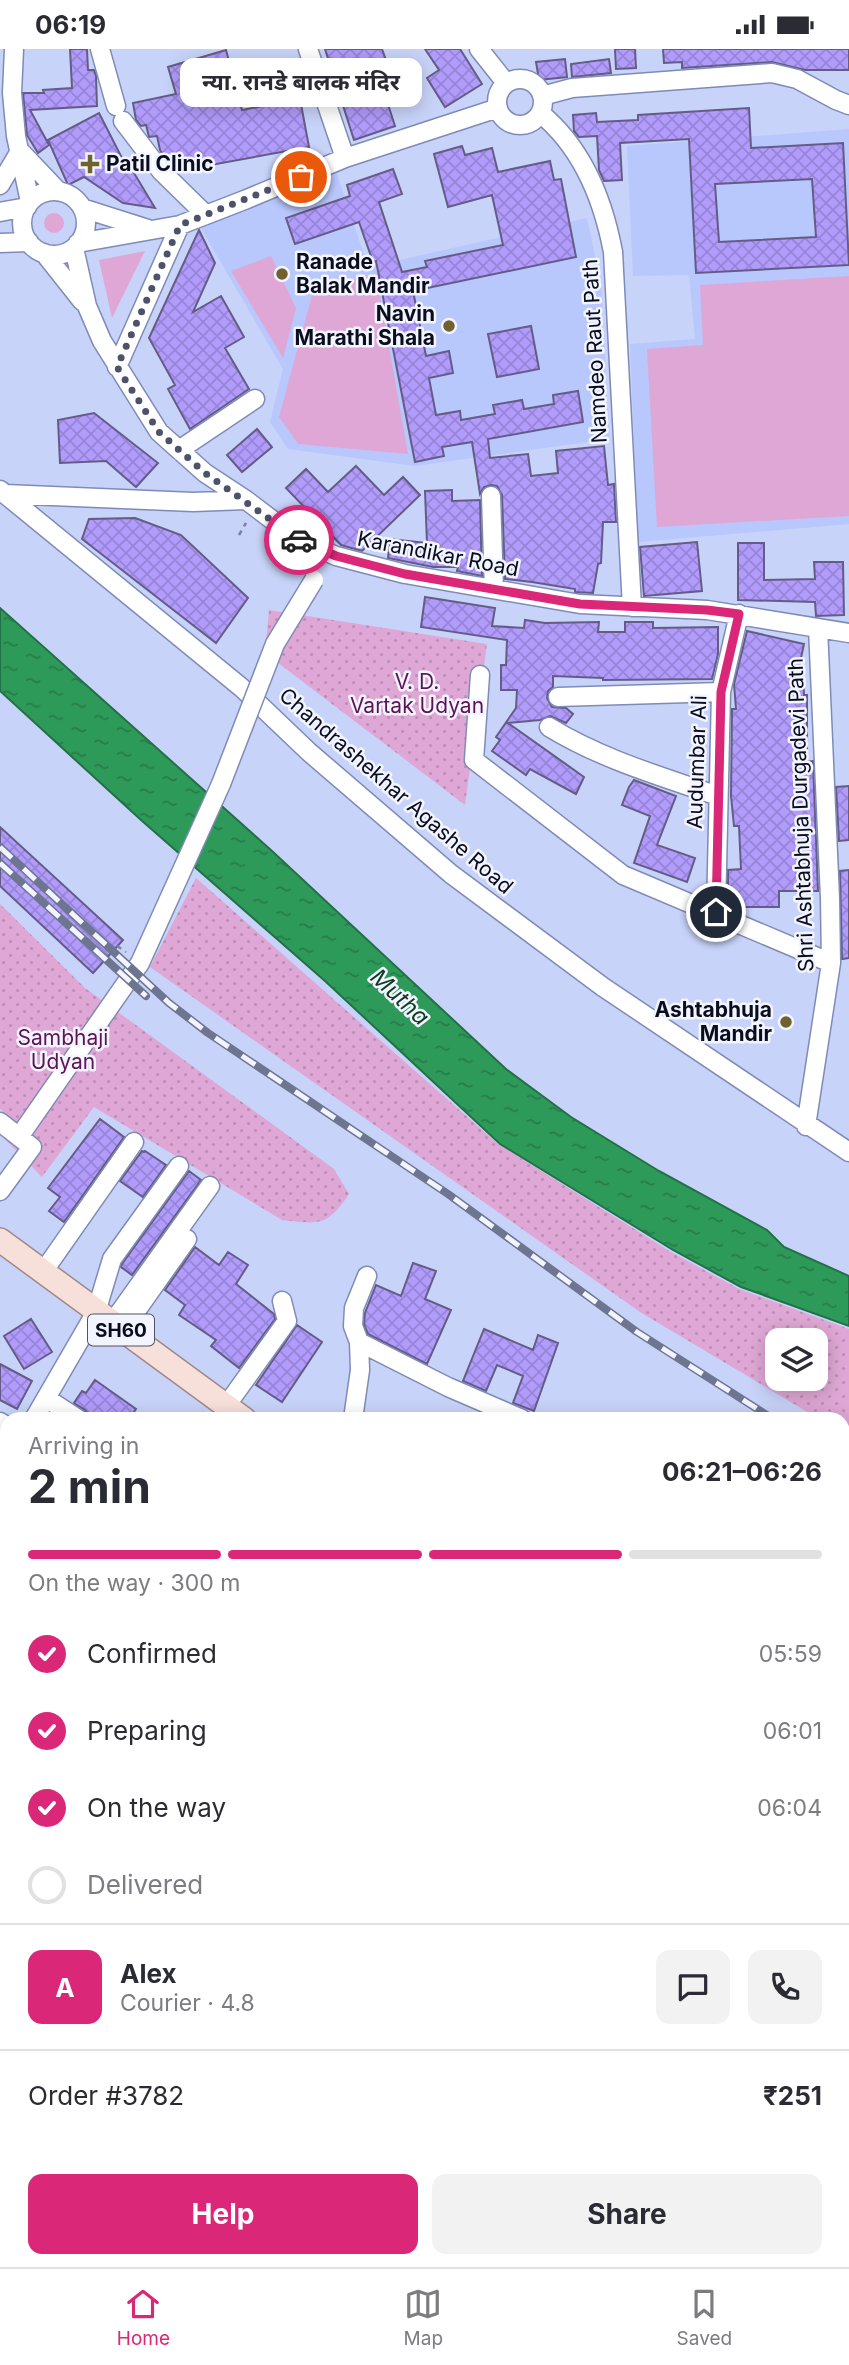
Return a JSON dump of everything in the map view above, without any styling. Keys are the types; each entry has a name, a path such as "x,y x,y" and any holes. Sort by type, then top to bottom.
{"main road":[{"name":"SH60","path":"0,1240 234,1412"}],"street":[{"path":"14,49 12,93 16,136 28,205 23,225 37,248 87,306"},
{"path":"100,49 120,114 161,171 206,215"},
{"path":"308,49 345,158"},
{"path":"479,49 506,83"},
{"path":"541,104 535,84 527,80 514,79 506,83 498,95 498,108 505,119 517,125 530,123 541,104 572,88 772,73 797,79 849,105"},
{"name":"Namdeo Raut Path","path":"541,104 577,154 593,183 607,218 613,252 632,607"},
{"path":"0,243 63,253 76,245 180,225 345,158 498,108"},
{"path":"0,185 20,151"},
{"path":"20,151 58,191 75,198 82,208 86,226 76,245 87,306"},
{"path":"0,212 28,205 40,194 58,191"},
{"path":"82,208 151,230"},
{"path":"117,367 180,225"},
{"name":"Karandikar Road","path":"87,306 117,367 159,432 205,473 296,538 336,556 405,574 580,604 707,610 849,633"},
{"path":"179,450 255,399"},
{"path":"2,492 193,502 246,500"},
{"name":"Chandrashekhar Agashe Road","path":"2,492 242,688 309,752 451,874 603,987 806,1126 849,1152"},
{"path":"491,496 494,589"},
{"path":"19,1137 140,963 221,784 275,644 314,580"},
{"name":"Audumbar Ali","path":"716,912 721,692 739,614"},
{"name":"Shri Ashtabhuja Durgadevi Path","path":"806,1126 831,963 831,898 818,628"},
{"path":"480,675 474,760 623,875 716,912 831,963"},
{"path":"558,697 721,692"},
{"path":"549,727 573,742 619,762 718,796"},
{"path":"0,1122 32,1147 0,1191"},
{"path":"43,1272 134,1142"},
{"path":"110,1322 112,1259 178,1166"},
{"path":"110,1322 209,1185"},
{"path":"38,1412 46,1398 110,1322 187,1239"},
{"path":"354,1412 360,1370 359,1342 354,1326 355,1308 367,1276"},
{"path":"236,1412 287,1321 282,1301"},
{"path":"359,1342 448,1387 506,1412"},
{"path":"46,1398 67,1412"}],"shaded area":[{"path":"849,129 849,524 638,542 630,344 695,339 689,275 633,276 627,146"},
{"name":"Navin Marathi Shala","path":"336,171 368,267 587,218 601,284 609,439 415,466 288,449 270,422 283,369 198,223"}],"green space":[{"path":"54,213 61,216 64,223 61,230 54,233 47,230 44,223 47,216"},
{"path":"145,251 112,318 99,260"},
{"path":"271,256 296,308 283,358 231,271"},
{"path":"376,274 408,454 298,444 279,417 314,288"},
{"path":"849,276 849,516 657,527 647,349 703,345 700,285"},
{"name":"V. D. Vartak Udyan","path":"269,610 487,644 465,805 265,653"},
{"path":"196,878 498,1144 671,1252 739,1289 849,1329 849,1412 807,1412 772,1391 828,1391 828,1328 765,1328 765,1387 640,1312 150,967"},
{"name":"Sambhaji Udyan","path":"0,904 85,988 334,1169 349,1194 334,1213 314,1222 282,1220 94,1107 42,1177 0,1134 0,1115 3,1111 0,1109"}],"water":[{"name":"Mutha","path":"0,608 272,851 506,1069 571,1117 659,1171 767,1230 784,1247 849,1276 849,1326 741,1287 673,1250 500,1144 325,981 141,820 0,691"}],"building":[{"path":"70,49 87,49 88,70 94,70 96,76 97,106 30,110 49,145 38,153 27,135 23,93 44,93 43,90 72,88"},
{"path":"325,49 382,49 387,63 376,67 395,126 354,140"},
{"path":"425,49 460,49 482,84 445,107 427,78 439,70"},
{"path":"615,49 635,49 636,68 616,69"},
{"path":"663,49 849,49 849,70 805,70 772,62 682,68 682,62 664,63"},
{"path":"226,50 242,110 300,99 309,147 178,171 160,150 157,136 149,137 146,125 141,126 136,120 133,103 176,94 168,67"},
{"path":"565,59 567,77 539,80 536,62"},
{"path":"609,59 611,73 572,77 571,64"},
{"path":"749,108 751,148 843,143 849,265 696,273 689,139 620,143 622,180 604,181 599,170 597,136 579,137 574,131 573,115 596,113 597,122 638,120 638,115","holes":["812,179 816,237 719,242 715,184"]},
{"path":"99,113 125,164 134,173 155,208 123,203 84,177 68,185 48,140"},
{"path":"462,146 465,155 492,148 498,172 550,161 554,180 561,179 576,257 413,291 426,356 449,351 453,373 429,378 436,415 460,411 461,420 495,414 493,405 522,400 524,409 554,404 553,395 578,391 583,422 488,439 490,458 528,454 531,476 558,473 556,451 604,446 608,485 614,484 616,522 603,522 601,563 598,564 593,593 505,579 502,495 497,486 491,485 484,487 480,494 472,442 442,447 444,456 415,462 376,261 373,262 359,222 295,244 286,218 350,196 347,185 393,169 402,194 379,202 402,272 427,267 425,261 503,245 492,195 448,207 434,154"},
{"path":"199,230 215,263 193,312 221,296 244,337 225,348 249,389 190,429 168,389 175,385 149,338"},
{"path":"531,326 539,369 497,377 488,334"},
{"path":"94,413 158,463 136,487 106,461 60,463 58,420"},
{"path":"257,429 272,447 242,472 227,455"},
{"path":"356,466 384,495 403,477 420,495 362,551 341,545 286,488 306,469 328,492"},
{"path":"452,490 452,501 480,500 482,576 457,571 458,567 433,567 388,558 390,539 427,543 425,491"},
{"path":"135,518 181,535 248,598 216,643 82,539 89,519"},
{"path":"697,542 702,591 644,596 640,547"},
{"path":"738,543 764,543 764,580 815,579 814,562 843,562 844,615 816,616 815,602 738,600"},
{"path":"425,597 495,608 492,626 524,628 525,620 545,623 599,622 598,632 625,632 625,622 653,622 653,628 718,627 718,654 712,679 603,680 553,676 553,687 548,691 547,698 552,707 566,708 573,714 566,723 550,716 540,720 508,723 584,777 576,794 530,769 526,775 492,751 500,740 496,737 516,708 517,690 501,690 501,665 506,665 507,640 421,627"},
{"path":"747,631 804,644 798,672 803,672 804,695 807,695 807,762 813,761 818,891 779,891 779,907 728,907 728,870 741,869 739,826 734,826 731,796 732,709 736,709 734,684"},
{"path":"634,780 676,796 657,845 695,858 687,882 634,863 650,816 622,805"},
{"path":"849,786 849,840 839,841 836,787"},
{"path":"0,827 123,940 93,973 0,886"},
{"path":"849,870 849,958 842,959 840,871"},
{"path":"100,1119 124,1137 64,1222 49,1211 60,1197 48,1188"},
{"path":"142,1151 166,1165 143,1197 120,1181"},
{"path":"189,1171 201,1180 132,1275 121,1267 122,1264"},
{"path":"195,1247 219,1265 228,1252 248,1265 236,1284 274,1314 275,1319 239,1368 211,1346 216,1340 179,1315 185,1305 165,1290"},
{"path":"413,1263 436,1271 425,1299 451,1310 427,1364 368,1334 364,1324 365,1313 376,1285 401,1296"},
{"path":"31,1319 52,1352 24,1369 4,1336"},
{"path":"297,1325 322,1342 282,1402 256,1385"},
{"path":"484,1329 533,1350 538,1335 558,1343 534,1411 513,1403 523,1376 497,1365 486,1391 463,1381"},
{"path":"0,1364 32,1381 17,1409 0,1400"},
{"path":"95,1380 136,1409 134,1412 87,1412 74,1403 82,1391 86,1393"}],"railway":[{"path":"0,847 169,1003 208,1033 448,1194 637,1332 762,1412"},
{"path":"0,863 146,996"}],"way so far":[{"path":"299,540 205,473 159,432 117,367 180,225 301,177"}],"place":[{"name":"Patil Clinic","path":"90,164"},
{"name":"न्या. रानडे बालक मंदिर","path":"301,177"},
{"name":"Ranade Balak Mandir","path":"282,274"},
{"name":"Navin Marathi Shala","path":"449,326"},
{"name":"Ashtabhuja Mandir","path":"786,1022"}],"route":[{"path":"299,540 336,556 405,574 580,604 739,614 721,692 716,912"}]}
